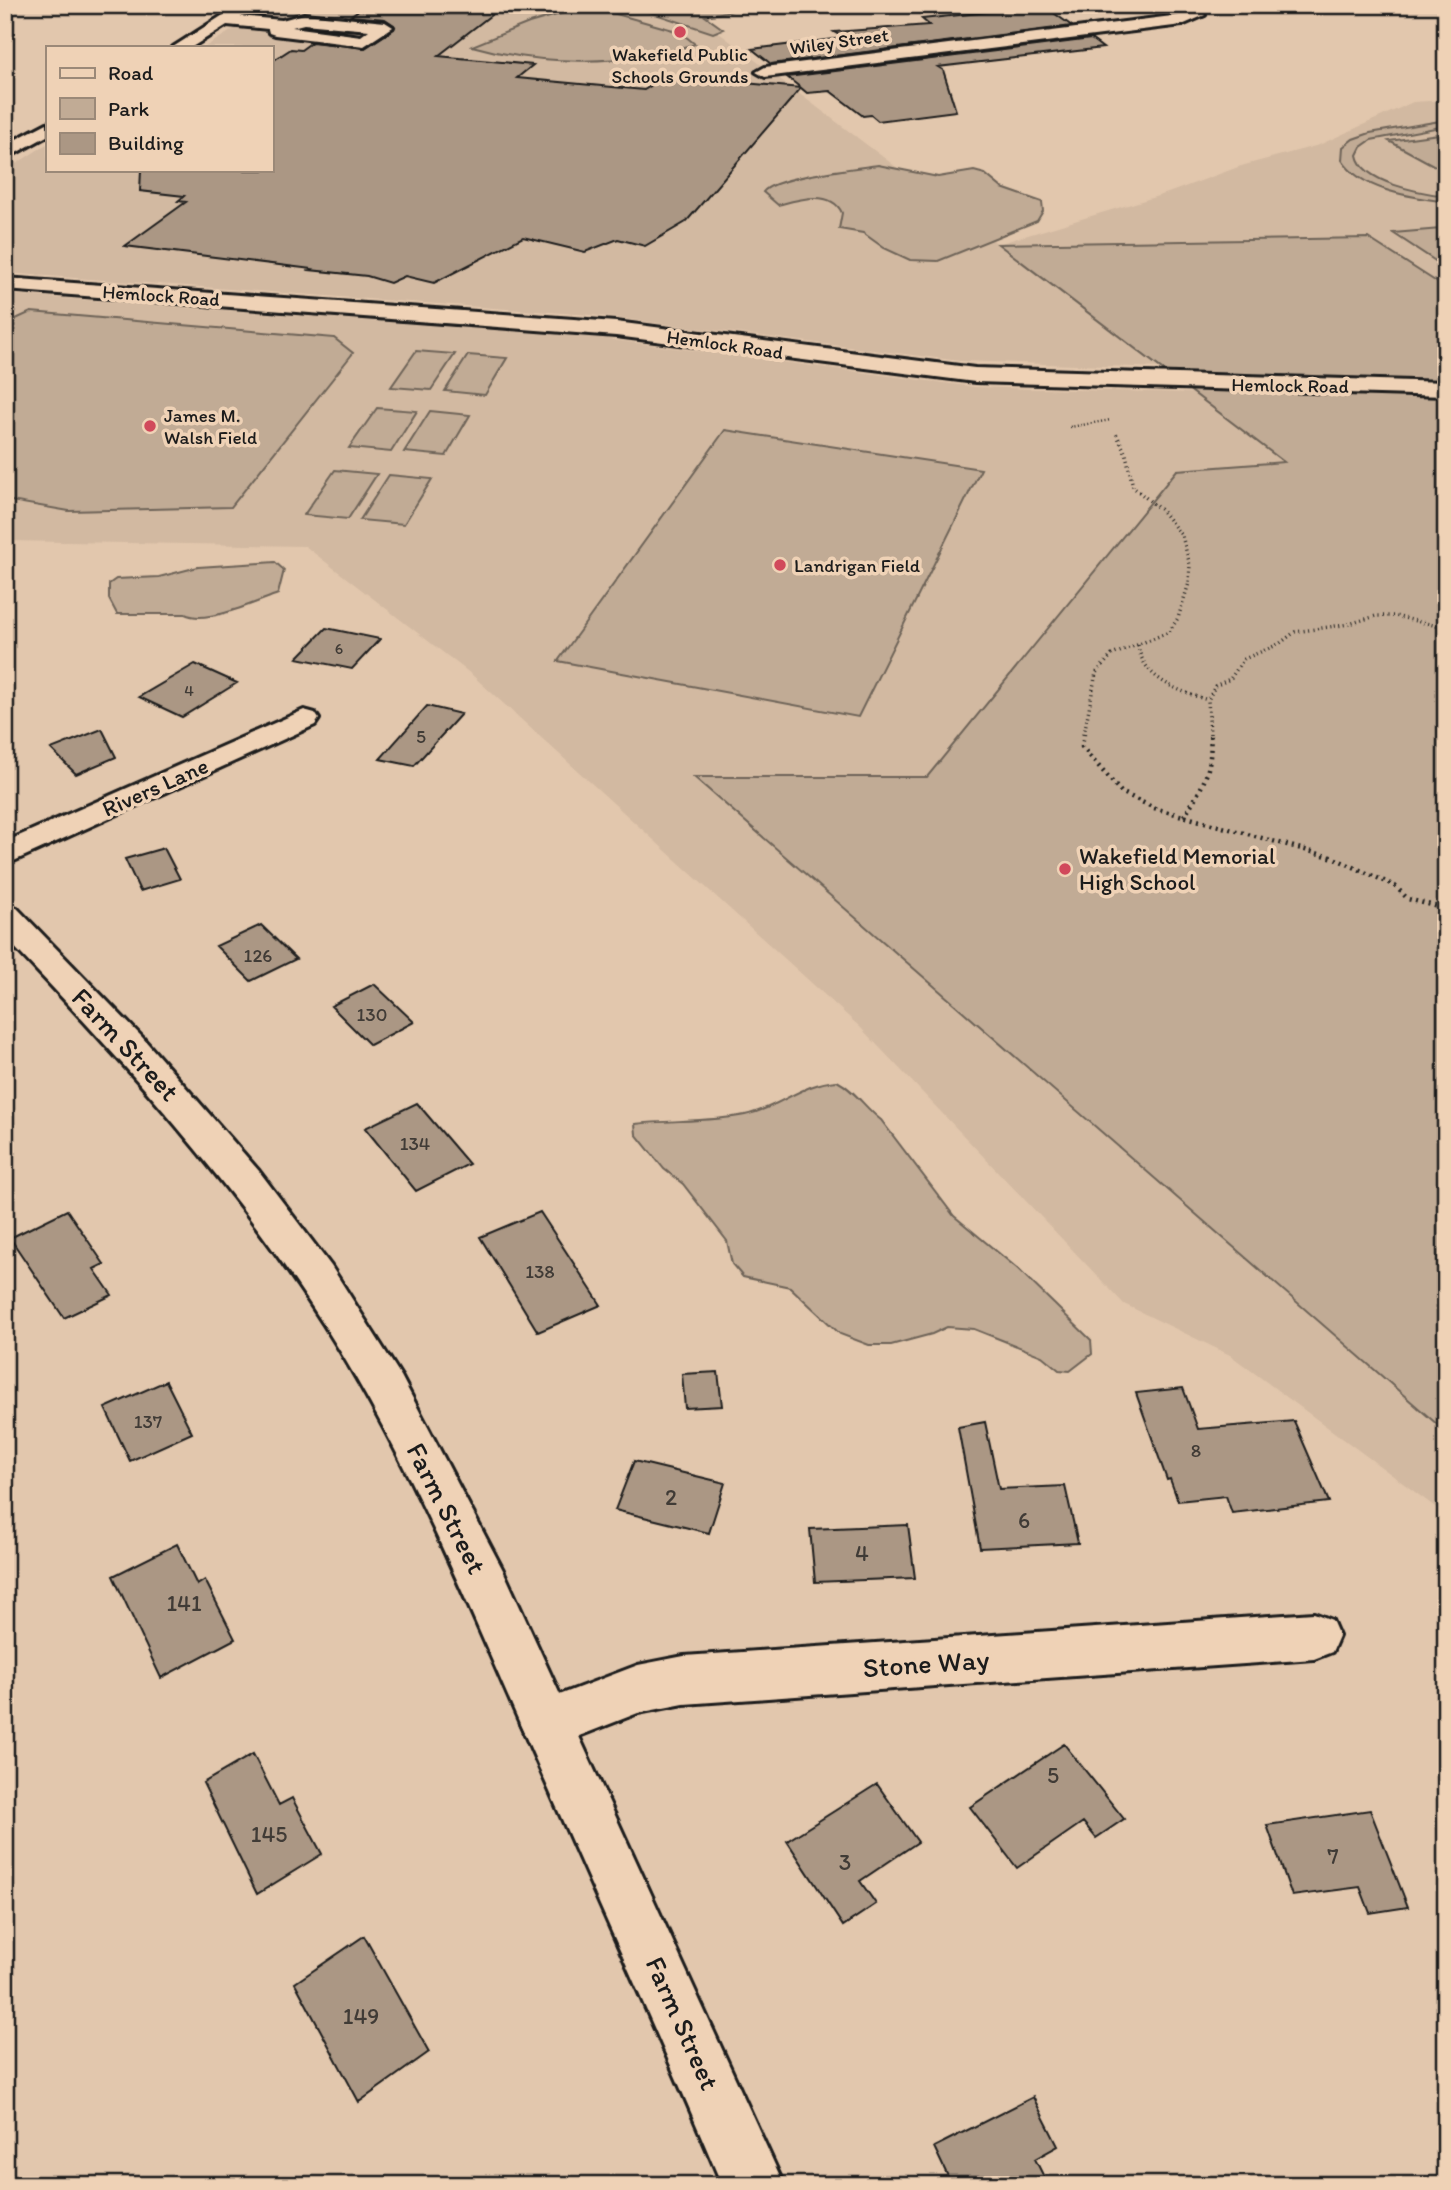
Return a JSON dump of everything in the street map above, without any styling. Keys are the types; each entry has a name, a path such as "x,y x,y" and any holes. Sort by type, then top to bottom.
{"street":[{"path":"183,46 251,5"},
{"name":"Wiley Street","path":"765,72 1182,20 1197,15 1191,5"},
{"path":"227,20 282,25 304,19 385,27 364,41 275,30 282,25"},
{"path":"5,153 46,129"},
{"name":"Hemlock Road","path":"5,284 616,329 975,375 1446,389"},
{"name":"Rivers Lane","path":"5,855 304,719"},
{"name":"Farm Street","path":"5,916 187,1109 248,1184 318,1280 429,1470 487,1586 546,1724 697,2052 753,2185"},
{"name":"Stone Way","path":"546,1724 638,1689 684,1679 1314,1636"}],"path":[{"path":"1070,427 1111,420"},
{"path":"1115,431 1126,454 1133,487 1167,513 1191,552 1186,593 1170,631 1138,645 1118,650 1095,675 1082,747 1097,768 1121,792 1154,808 1334,858 1395,887 1408,899 1446,909"},
{"path":"1184,816 1203,787 1212,760 1208,700 1215,686 1230,679 1244,659 1303,629 1349,624 1360,619 1387,615 1446,628"},
{"path":"1138,645 1142,664 1154,675 1188,696 1208,700"}],"shaded area":[{"path":"273,5 682,5 998,244 1168,193 1241,166 1319,145 1413,102 1446,100 1446,288 1368,238 999,245 1165,368 960,361 591,315 5,273 5,171 46,145 46,172 273,172 273,46 207,46"},
{"name":"Wakefield Memorial High School","path":"5,294 591,337 976,387 1195,393 1364,524 1446,595 1446,1515 1230,1355 1124,1304 860,1027 471,674 305,546 5,541"}],"green space":[{"path":"654,5 737,6 731,11 705,16 723,29 713,33 646,11"},
{"path":"581,8 595,8 680,32 695,44 640,56 584,61 527,57 472,46 529,23"},
{"path":"1446,120 1446,126 1371,140 1361,147 1357,155 1361,165 1381,179 1409,189 1446,196 1446,202 1404,195 1375,186 1362,179 1342,160 1343,147 1353,139 1370,133"},
{"path":"1446,133 1446,172 1389,141"},
{"path":"878,165 938,177 974,171 985,174 1002,188 1042,202 1043,211 1037,221 938,261 910,260 884,248 863,233 839,229 842,213 830,201 813,198 778,205 763,192 782,182 798,178"},
{"path":"1441,229 1446,229 1446,268 1393,233"},
{"path":"1368,238 1446,288 1446,1432 694,777 927,777 1177,470 1284,462 998,244"},
{"name":"James M. Walsh Field","path":"31,312 334,338 353,353 231,507 69,511 5,500 5,324"},
{"path":"416,351 455,354 431,390 391,387"},
{"path":"468,355 507,358 485,395 445,391"},
{"path":"377,408 417,411 391,452 349,448"},
{"path":"430,411 470,415 446,456 404,452"},
{"name":"Landrigan Field","path":"725,430 981,469 858,717 558,661"},
{"path":"335,470 377,474 348,519 304,515"},
{"path":"389,475 432,479 404,524 360,520"},
{"path":"275,562 284,570 278,594 218,615 194,617 185,614 117,614 109,599 109,584 116,579 159,577 198,567"},
{"path":"837,1081 850,1089 881,1120 954,1216 1018,1269 1091,1340 1092,1354 1070,1371 1059,1370 1042,1356 974,1329 947,1327 891,1345 869,1345 840,1334 790,1287 743,1277 732,1264 727,1241 683,1184 664,1169 636,1134 635,1124 745,1115 813,1086"}],"building":[{"path":"366,5 504,5 438,56 533,65 517,78 644,90 667,76 801,88 686,222 645,246 618,239 585,252 523,237 434,283 405,276 390,283 367,276 125,246 186,202 178,201 184,196 140,191 141,172 273,172 273,61 291,49 301,50 312,42 365,48 394,29 394,25 385,19 350,16"},
{"path":"1044,6 1072,26 771,64 752,49 844,38 834,32 929,25 922,19"},
{"path":"1091,39 1103,48 938,67 943,70 956,111 878,121 871,115 863,116 830,91 807,93 787,77"},
{"path":"326,628 380,639 352,669 297,658"},
{"path":"195,664 237,683 182,717 139,697"},
{"path":"427,706 461,714 414,766 380,759"},
{"path":"102,729 116,757 76,774 51,749"},
{"path":"164,848 180,879 140,891 125,859"},
{"path":"261,925 296,959 251,981 216,946"},
{"path":"374,984 414,1022 370,1045 331,1006"},
{"path":"417,1103 469,1164 416,1191 365,1128"},
{"path":"67,1210 104,1264 94,1269 112,1295 64,1318 10,1238"},
{"path":"540,1212 601,1305 538,1332 480,1237"},
{"path":"718,1372 722,1406 685,1408 682,1374"},
{"path":"166,1381 192,1433 130,1461 105,1408"},
{"path":"1183,1388 1198,1429 1294,1421 1329,1502 1232,1513 1226,1496 1178,1501 1170,1479 1167,1480 1136,1393"},
{"path":"985,1422 999,1489 1065,1486 1078,1543 980,1548 958,1427"},
{"path":"634,1461 725,1483 709,1533 615,1510"},
{"path":"908,1525 915,1578 815,1582 810,1529"},
{"path":"177,1544 197,1585 205,1580 235,1639 161,1678 113,1576"},
{"path":"1064,1744 1124,1819 1096,1838 1083,1822 1017,1868 970,1807"},
{"path":"253,1754 279,1805 292,1798 322,1854 257,1894 203,1783"},
{"path":"877,1784 918,1842 860,1881 876,1904 843,1926 787,1841"},
{"path":"1370,1810 1408,1907 1370,1913 1360,1887 1292,1896 1267,1825"},
{"path":"364,1936 429,2052 359,2102 295,1983"},
{"path":"1033,2097 1058,2146 1035,2159 1048,2185 952,2185 934,2147"}],"place":[{"name":"Wakefield Public Schools Grounds","path":"680,32"},
{"name":"James M. Walsh Field","path":"150,426"},
{"name":"Landrigan Field","path":"780,565"},
{"name":"Wakefield Memorial High School","path":"1065,869"}]}
